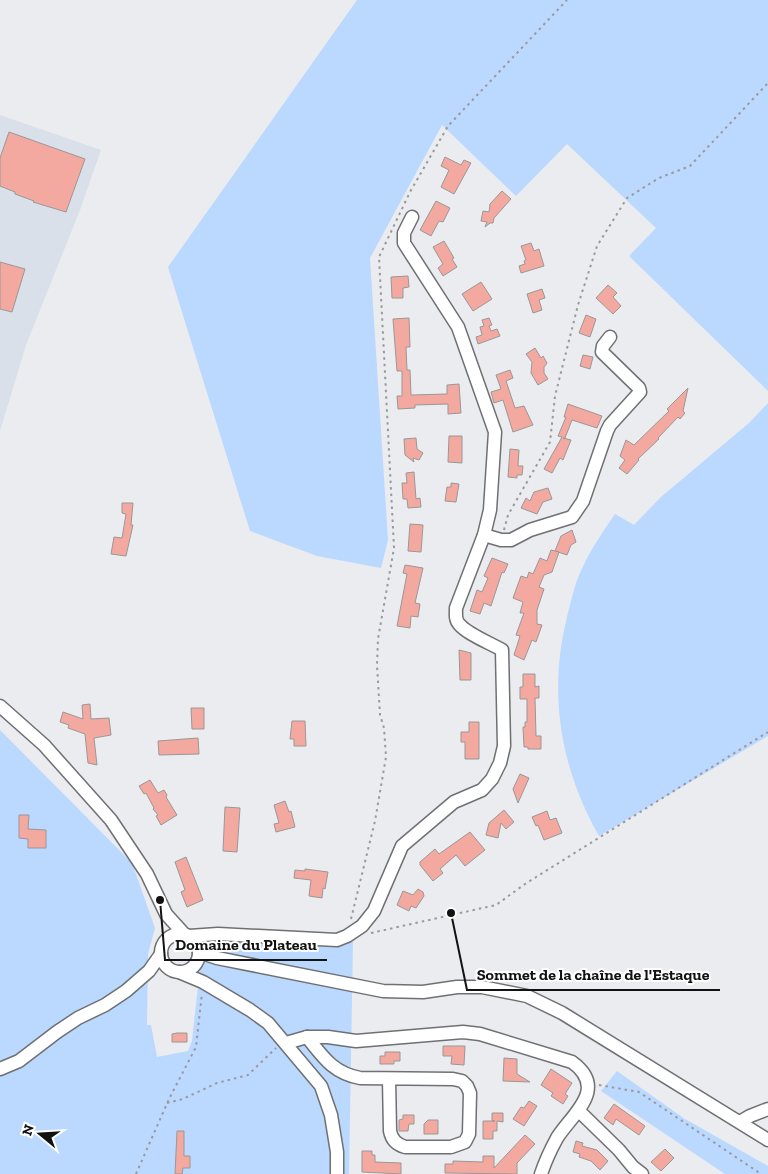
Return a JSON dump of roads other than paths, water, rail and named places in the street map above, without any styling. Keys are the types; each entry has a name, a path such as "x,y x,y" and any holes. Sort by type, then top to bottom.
{"street":[{"path":"0,1069 20,1061 78,1018 105,1005 150,971 174,935 209,934 337,940 347,936 362,926 374,911 396,856 402,846 454,802 482,790 492,779 500,763 504,746 502,650 467,631 458,624 455,616 456,608 484,535 490,510 496,432 458,327 404,243 404,233 412,217"},
{"path":"484,535 501,540 511,540 530,530 572,517 583,502 610,425 640,392 639,388 602,352 603,346 610,338"},
{"path":"0,706 44,745 111,820 147,874 166,914 196,943 203,982"},
{"path":"166,914 163,954 169,969 203,982 268,1023 321,1086 331,1115 337,1152 337,1174"},
{"path":"179,972 185,972 197,956 209,934"},
{"path":"197,956 217,958 383,991 423,992 457,987 482,987 527,996 562,1013 768,1140"},
{"path":"285,1042 307,1037 328,1037 356,1041 463,1032 480,1034 572,1062 582,1071 587,1082 587,1095 579,1111 557,1137 541,1174"},
{"path":"307,1037 326,1061 346,1076 389,1079 407,1077 454,1078 462,1081 468,1086 470,1093 469,1134 465,1142 451,1147 405,1146 398,1144 392,1139 390,1131 389,1079"},
{"path":"740,1122 768,1109"},
{"path":"579,1111 642,1174"}],"place":[{"name":"Domaine du Plateau","path":"160,900"},
{"name":"Sommet de la chaîne de l'Estaque","path":"451,913"}]}
